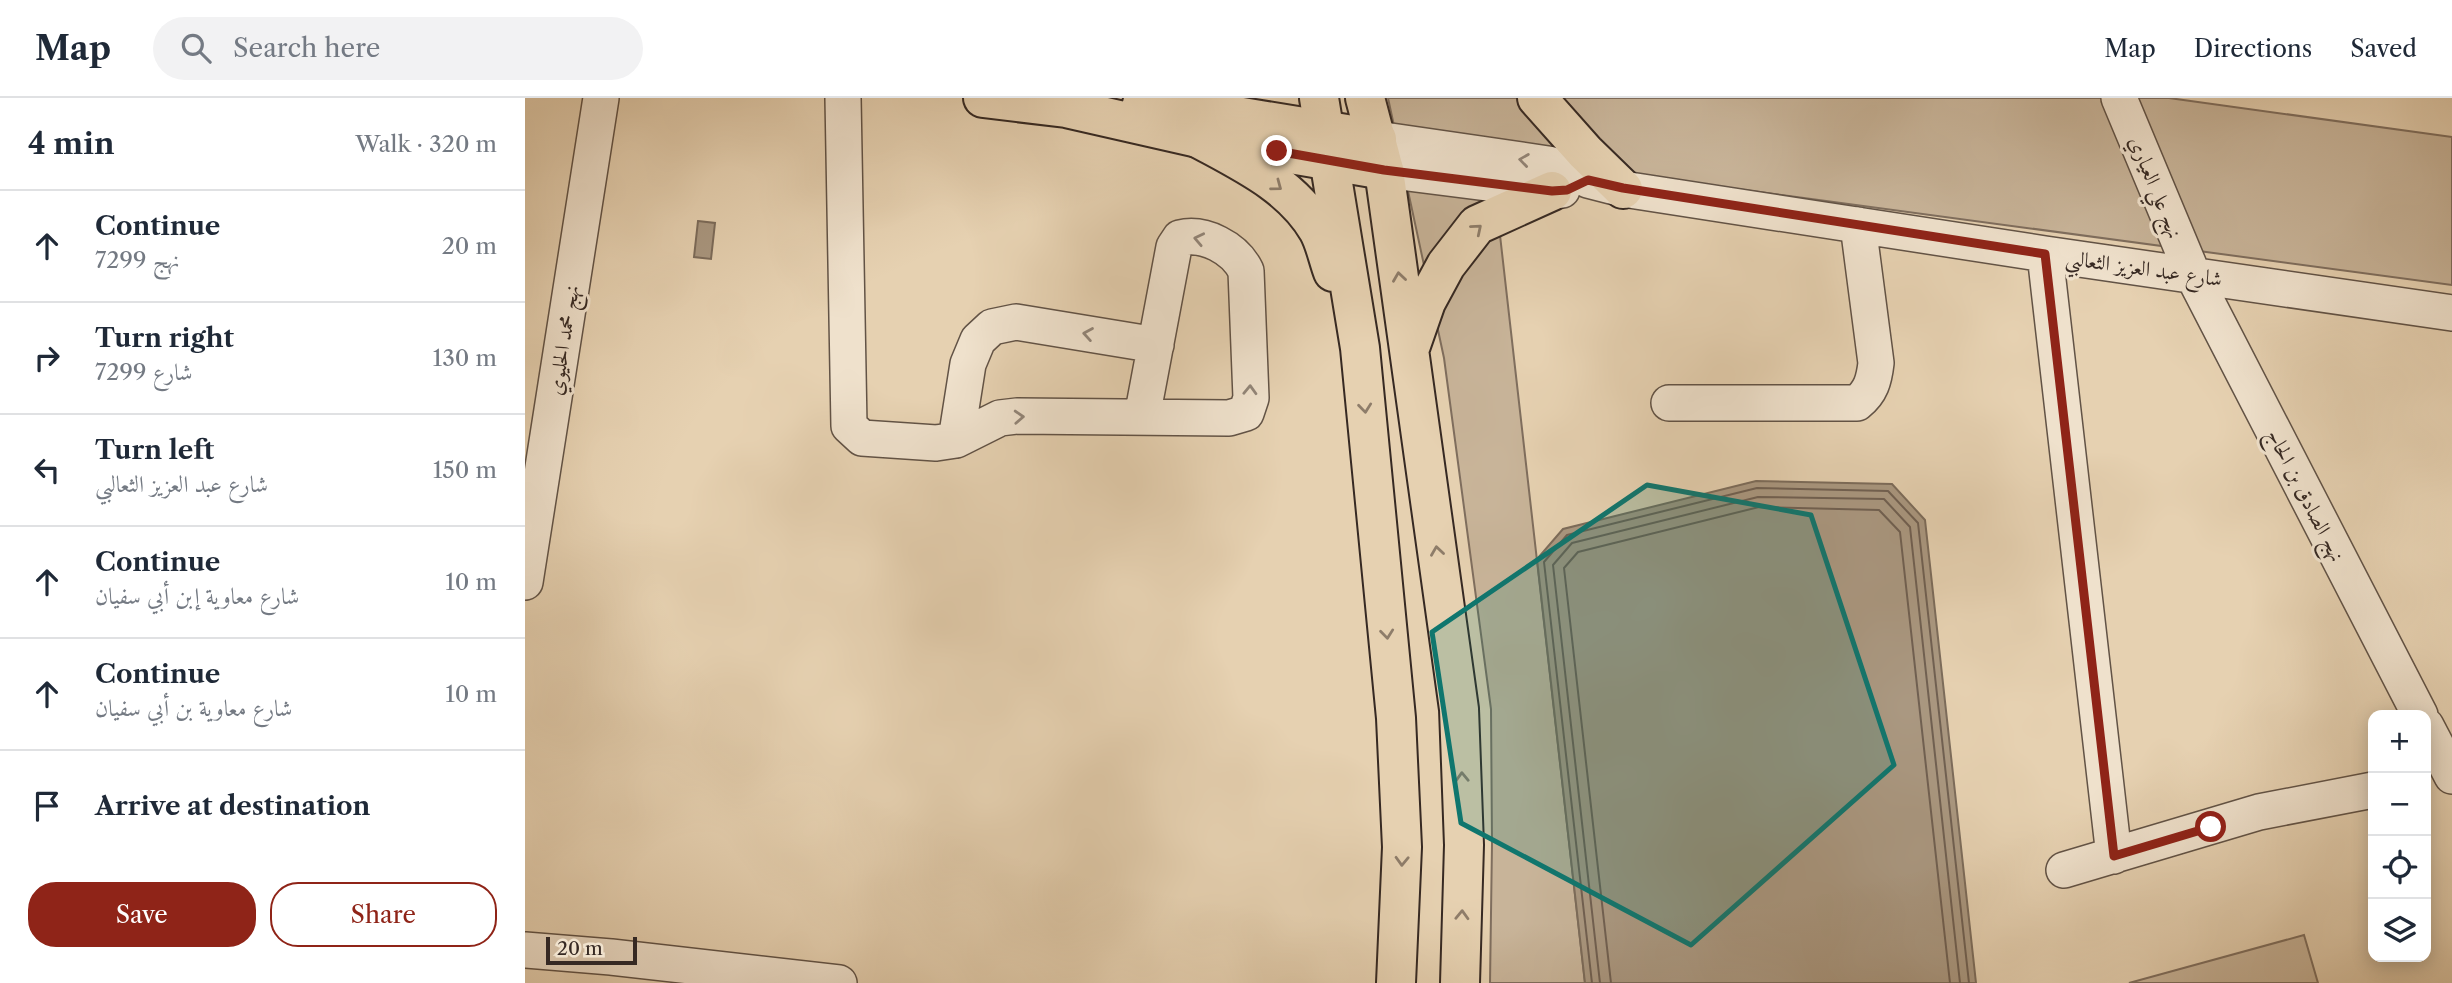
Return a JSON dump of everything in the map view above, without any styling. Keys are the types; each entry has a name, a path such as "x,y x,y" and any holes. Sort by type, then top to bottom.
{"main road":[{"path":"1365,98 1380,154 1459,709 1464,845 1460,983"},
{"path":"1537,98 1585,152 1606,184"},
{"path":"996,99 1066,108 1198,138 1250,166 1292,197 1319,231 1360,348"},
{"path":"1066,108 1161,101 1325,129 1380,154"},
{"path":"1198,138 1325,129"},
{"path":"1325,129 1360,348 1395,718 1402,847 1397,983"},
{"path":"1409,350 1426,302 1446,265 1477,225 1552,191"}],"street":[{"name":"نهج محمد الحليوي","path":"525,582 601,98"},
{"path":"843,98 849,426 862,438 936,443 955,440 1000,418 1009,417 1229,418 1246,413 1251,398 1247,279 1242,263 1234,254 1201,236 1180,238 1174,247 1142,417"},
{"name":"نهج علي العياري","path":"2119,98 2193,275"},
{"name":"شارع عبد العزيز الثعالبي","path":"1380,154 1552,191 1606,184"},
{"name":"شارع عبد العزيز الثعالبي","path":"1380,154 1548,164 1606,184 2045,254 2452,313"},
{"path":"1669,403 1857,403 1867,395 1874,379 1876,363 1858,225"},
{"path":"2045,254 2114,856"},
{"name":"نهج الصادق بن الحاج","path":"2193,275 2417,710"},
{"path":"955,440 968,365 978,340 992,327 1016,322 1156,345"},
{"path":"2431,741 2443,777"},
{"path":"2064,870 2259,812 2368,791"},
{"path":"525,950 761,978 839,983"}],"highlighted area":[{"path":"1647,485 1811,515 1894,765 1691,945 1461,823 1432,632"}],"shaded area":[{"path":"1388,98 2169,98 2452,137 2452,285 1491,156 1585,983 1490,983 1491,709 1444,358"},
{"path":"2304,935 2318,983 2129,983"}],"water":[{"path":"698,221 715,223 711,259 694,257"},
{"path":"1756,481 1892,484 1925,520 1976,983 1585,983 1537,559 1563,529"}],"route":[{"path":"1277,151 1384,170 1552,191 1567,190 1588,180 1623,188 2045,254 2114,856 2211,827"}]}
